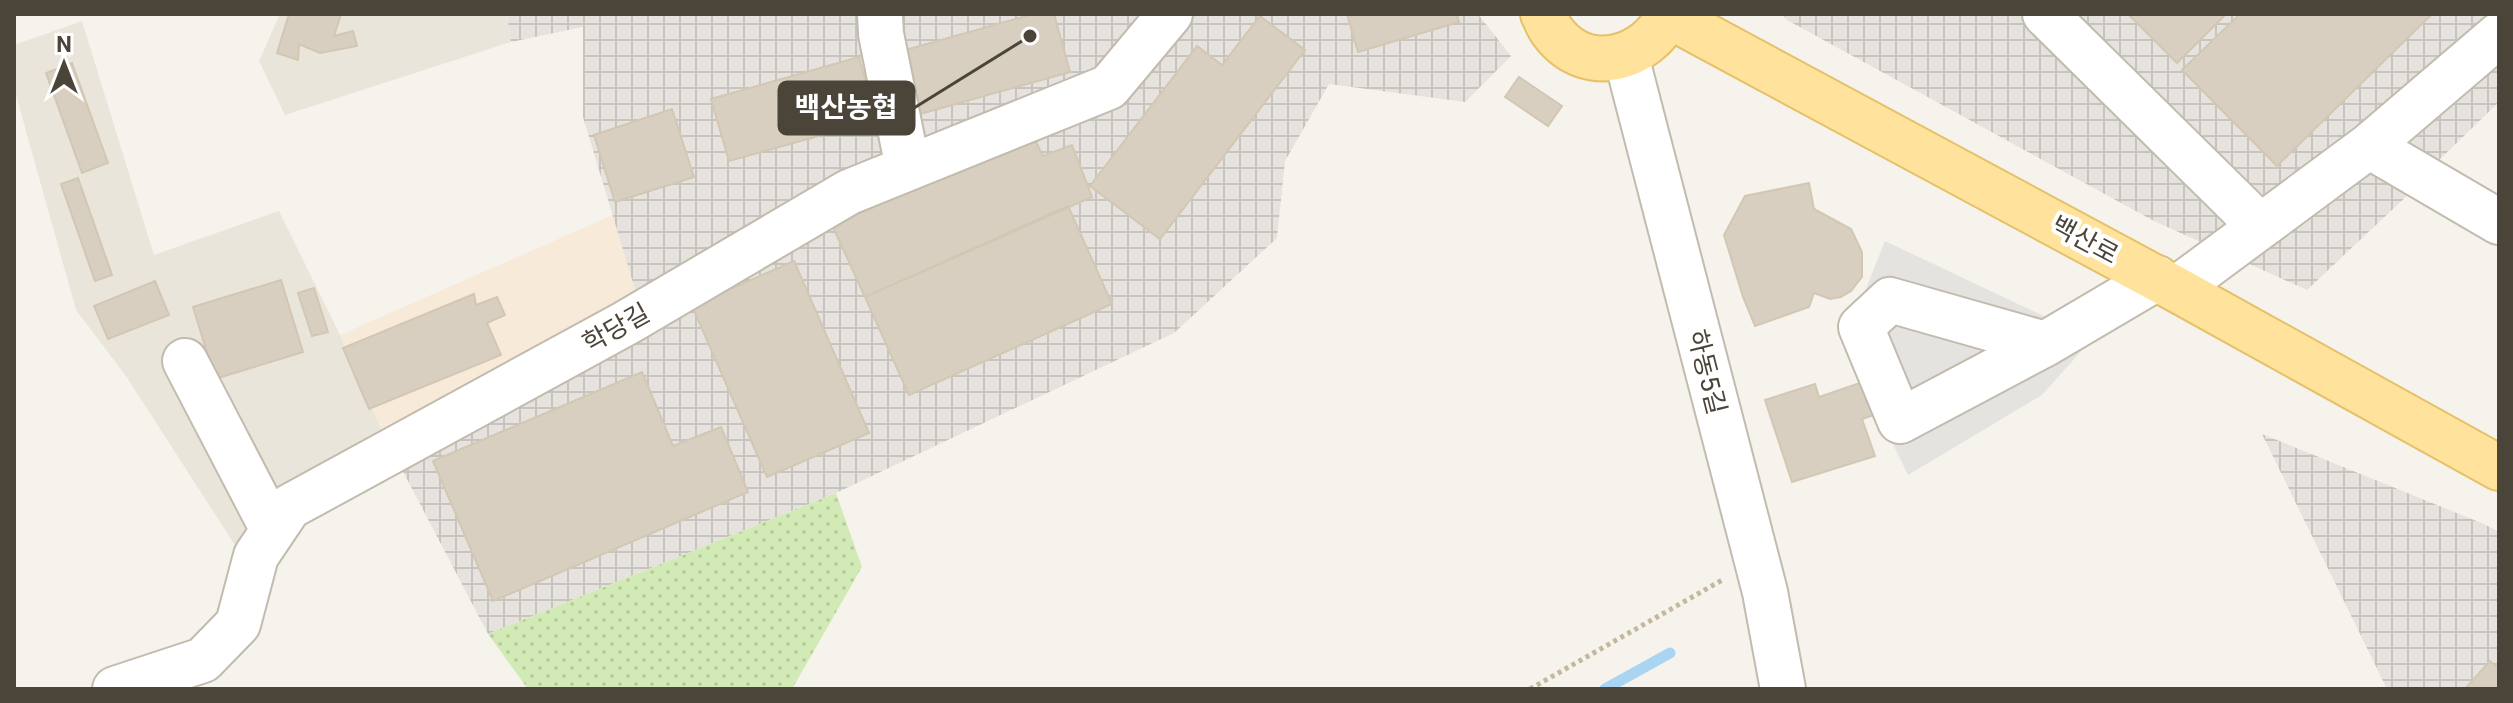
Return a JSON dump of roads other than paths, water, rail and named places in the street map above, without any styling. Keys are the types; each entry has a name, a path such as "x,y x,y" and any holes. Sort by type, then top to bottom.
{"main road":[{"path":"1543,14 1552,31 1566,45 1584,55 1605,59 1626,56 1644,47 1659,33 1669,15"},
{"name":"백산로","path":"1669,15 2167,284 2499,468"}],"street":[{"path":"880,14 881,34 908,168"},
{"name":"학당길","path":"115,689 203,660 238,624 256,556 289,507 626,323 849,192 1109,87 1170,14"},
{"path":"2045,14 2260,226"},
{"path":"2045,344 2167,284 2260,226 2369,146 2499,35"},
{"name":"하동5길","path":"1626,56 1765,592 1783,689"},
{"path":"2369,146 2499,222"},
{"path":"185,361 273,530"}],"waterway":[{"path":"1605,689 1670,653"}],"place":[{"name":"백산농협","path":"1030,36"}]}
